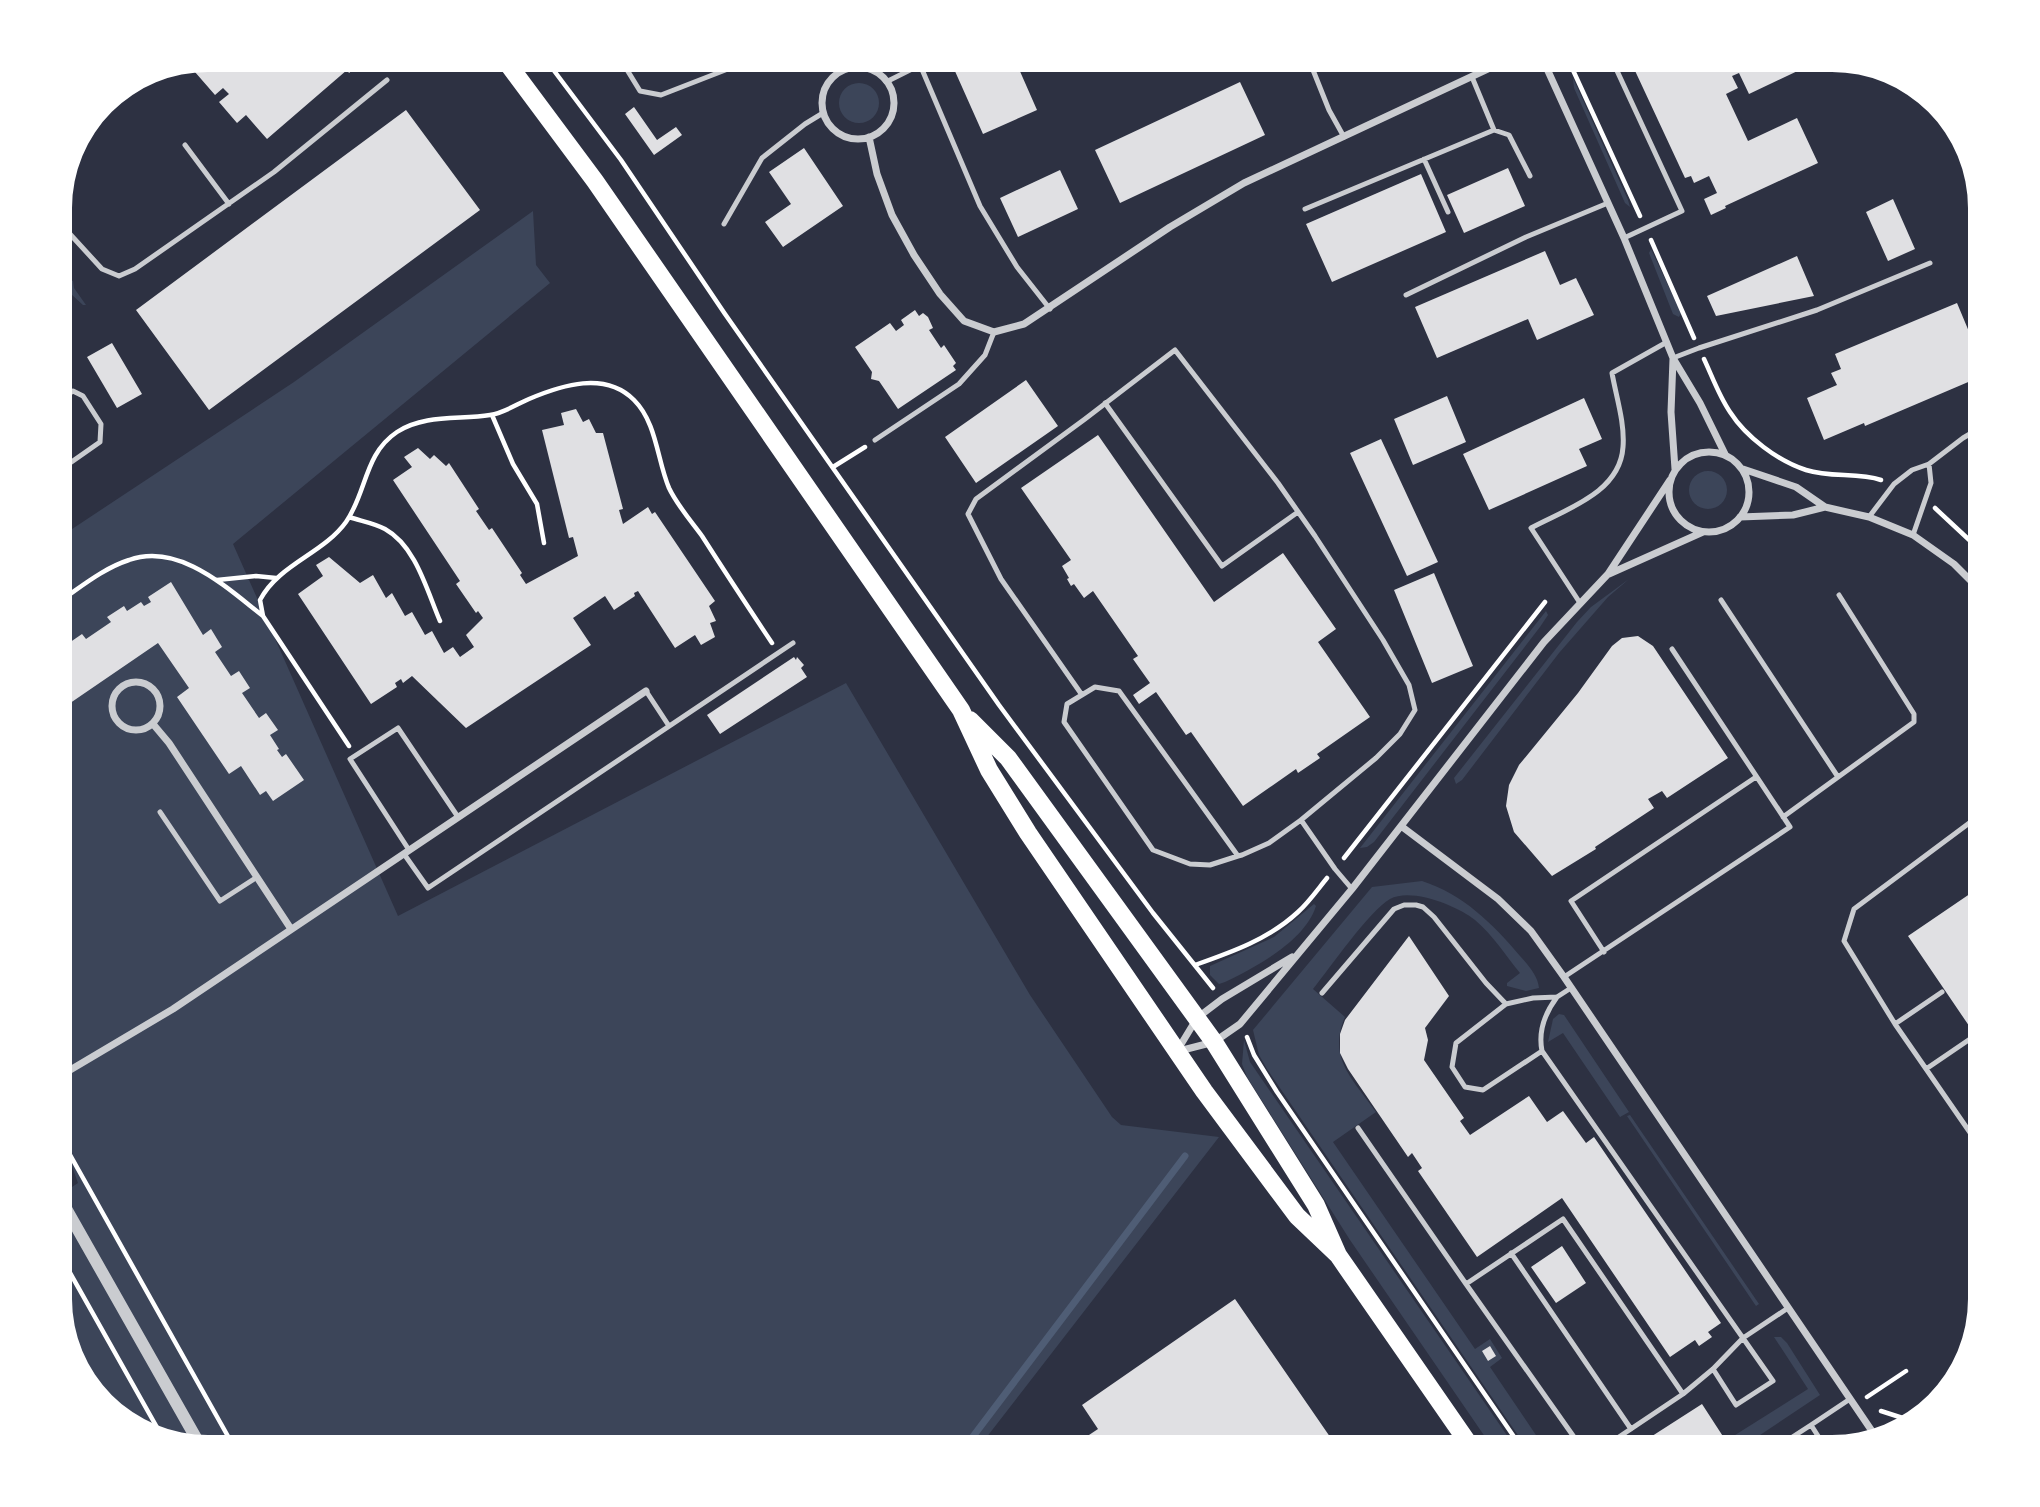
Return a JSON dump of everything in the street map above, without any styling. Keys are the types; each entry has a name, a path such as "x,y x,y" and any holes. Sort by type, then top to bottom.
{"main road":[{"path":"514,72 595,181 961,710 989,770 1028,834 1177,1051 1297,1216 1338,1255"},
{"path":"961,710 1008,758 1214,1042 1316,1205 1338,1255 1463,1435"}],"street":[{"path":"839,72 824,89 823,113 836,132 857,139 879,132 892,112 891,89 875,72"},
{"path":"869,137 877,174 892,215 914,255 940,294 964,321 994,332 1024,324 1050,309 1170,227 1244,183 1482,72"},
{"path":"1548,72 1624,238 1674,358 1725,454"},
{"path":"1674,358 1671,412 1675,470"},
{"path":"1177,1051 1214,1042 1240,1024 1401,827 1545,642 1608,574 1683,460 1694,454 1715,451 1725,454 1743,469 1796,487 1825,507 1869,517 1913,535 1945,557 1968,579"},
{"path":"1608,574 1703,532 1723,529 1740,517 1746,509 1749,491 1743,469"},
{"path":"1670,480 1670,504 1677,517 1693,529 1703,532"},
{"path":"1740,517 1793,515 1825,507"},
{"path":"137,682 152,688 157,694 160,710 153,724 138,731 122,727 116,722 112,715 112,699 121,686 137,682"},
{"path":"72,1069 173,1009 646,691"},
{"path":"153,724 169,743 291,929"},
{"path":"1401,827 1498,899 1531,932 1872,1429"},
{"path":"1177,1051 1197,1018 1222,999 1299,953"},
{"path":"72,1220 194,1434"}],"lane":[{"path":"628,72 640,91 661,95 720,72"},
{"path":"886,82 902,72"},
{"path":"923,72 980,206 1017,267 1050,309"},
{"path":"1314,72 1329,110 1344,137"},
{"path":"1618,72 1682,211 1624,238"},
{"path":"1472,77 1494,130"},
{"path":"72,236 102,269 118,276 135,269 274,172 387,80"},
{"path":"724,224 762,158 823,113"},
{"path":"1306,209 1494,130 1509,135 1530,176"},
{"path":"186,145 229,204"},
{"path":"1424,159 1448,212"},
{"path":"1406,295 1526,237 1608,203"},
{"path":"1674,358 1817,310 1930,263"},
{"path":"875,440 959,384 985,355 994,332"},
{"path":"1580,603 1531,528 1601,490 1615,473 1623,448 1612,373 1667,342"},
{"path":"1082,695 1001,579 968,514 976,499 1175,349 1298,512 1383,640 1409,685 1415,710 1400,734 1376,758 1301,820 1269,843 1238,856 1210,865 1190,864 1153,850 1064,722 1067,704 1082,695 1095,687 1119,691 1238,856"},
{"path":"72,392 83,396 102,424 100,442 72,462"},
{"path":"1105,403 1222,566 1298,512"},
{"path":"1869,517 1894,484 1912,470 1929,464 1968,435"},
{"path":"1913,535 1931,483 1929,464"},
{"path":"1783,817 1914,722 1914,713 1839,595"},
{"path":"1721,600 1838,777"},
{"path":"457,817 398,728 350,759 428,888 793,643"},
{"path":"1564,977 1790,827 1672,649"},
{"path":"646,691 669,726"},
{"path":"1604,952 1571,901 1756,777"},
{"path":"160,811 220,901 257,877"},
{"path":"1301,820 1335,869 1352,888"},
{"path":"1968,824 1854,909 1844,941 1895,1024 1968,1130"},
{"path":"1322,993 1394,909 1404,905 1416,905 1423,907 1434,917 1506,1004"},
{"path":"1571,988 1557,997 1548,1010 1540,1039 1542,1051 1773,1381 1736,1405 1713,1369"},
{"path":"1895,1024 1942,992"},
{"path":"1542,1051 1483,1090 1465,1087 1452,1067 1456,1043 1506,1004 1533,998 1557,997"},
{"path":"1926,1069 1968,1040"},
{"path":"1358,1128 1573,1435"},
{"path":"1466,1284 1563,1219 1683,1394"},
{"path":"1511,1253 1632,1429"},
{"path":"1623,1435 1683,1394 1713,1369 1743,1338 1788,1308"},
{"path":"1796,1435 1852,1402"},
{"path":"1811,1425 1817,1435"}],"path":[{"path":"555,72 621,160 725,314 1012,724 1153,914 1213,988"},
{"path":"263,616 260,600 276,578 336,534 356,505 374,455 384,442 399,430 430,419 492,415 552,390 582,383 602,383 634,400 654,438 670,488 779,653"},
{"path":"492,415 513,464 537,504 544,543"},
{"path":"833,467 875,440"},
{"path":"349,517 382,527 399,541 418,568 440,621"},
{"path":"72,593 119,564 141,556 178,561 216,580 263,616 356,755"},
{"path":"216,580 256,576 276,578"},
{"path":"1195,965 1244,947 1273,932 1298,911 1335,869 1545,603"},
{"path":"1246,1033 1254,1055 1277,1093 1513,1435"},
{"path":"72,1158 227,1435"},
{"path":"72,1276 155,1424"},
{"path":"1852,1402 1906,1371"},
{"path":"1881,1410 1900,1417"}],"shaded area":[{"path":"1573,78 1630,207 1625,203 1574,88"},
{"path":"859,83 873,89 879,103 873,117 859,123 845,117 839,103 845,89"},
{"path":"533,211 536,265 550,283 233,544 398,916 846,683 1030,995 1112,1117 1121,1125 1219,1137 988,1435 199,1435 164,1428 132,1412 106,1389 95,1375 76,1334 72,1308 72,1187 78,1183 72,1166 72,529 294,382"},
{"path":"1651,249 1681,313 1679,317 1673,314 1649,253"},
{"path":"72,281 86,305 72,295"},
{"path":"1708,471 1721,477 1727,490 1721,503 1708,509 1695,503 1689,490 1695,477"},
{"path":"1629,579 1608,597 1559,653 1462,780 1456,784 1454,778 1577,622 1591,607"},
{"path":"1546,611 1548,615 1540,627 1374,842 1360,848"},
{"path":"1422,881 1451,894 1488,922 1510,944 1537,979 1539,988 1526,991 1507,986 1507,983 1520,973 1482,926 1458,909 1410,895 1390,899 1381,905 1313,989 1345,1017 1340,1032 1341,1056 1351,1078 1376,1112 1333,1142 1475,1349 1490,1339 1502,1358 1490,1367 1536,1435 1518,1435 1259,1055 1253,1030 1372,887"},
{"path":"1314,904 1316,906 1302,931 1278,951 1225,982 1219,984 1210,975 1210,966 1274,937"},
{"path":"1559,1014 1564,1015 1629,1112 1620,1117 1563,1033 1548,1042 1553,1019"},
{"path":"1244,1040 1250,1062 1507,1435 1484,1435 1350,1240 1247,1077 1242,1064"},
{"path":"1630,1115 1759,1304 1756,1306 1627,1116"},
{"path":"1774,1337 1781,1337 1787,1343 1820,1395 1760,1435 1735,1435 1808,1389"}],"building":[{"path":"345,72 267,139 246,115 237,123 219,102 229,94 223,88 215,95 196,73"},
{"path":"955,72 1020,72 1037,110 983,134"},
{"path":"1636,72 1795,72 1749,94 1739,73 1732,76 1738,88 1726,94 1748,141 1797,118 1818,163 1711,215 1704,199 1717,193 1709,176 1694,183 1691,176 1685,178"},
{"path":"1240,82 1265,135 1120,203 1095,150"},
{"path":"634,107 657,140 676,127 682,135 654,155 625,114"},
{"path":"406,110 480,210 209,410 136,310"},
{"path":"804,148 843,206 783,247 765,222 791,204 769,172"},
{"path":"1508,168 1525,206 1464,233 1447,195"},
{"path":"1060,170 1078,209 1018,237 1000,198"},
{"path":"1421,174 1446,232 1332,282 1306,224"},
{"path":"1893,199 1915,249 1888,261 1866,212"},
{"path":"1545,251 1560,285 1576,278 1594,315 1537,340 1528,319 1437,358 1415,307"},
{"path":"1797,256 1814,296 1716,316 1707,296"},
{"path":"1957,303 1968,329 1968,382 1865,426 1864,423 1824,440 1807,398 1837,385 1831,373 1841,369 1835,354"},
{"path":"915,310 919,316 923,313 928,317 933,328 929,330 941,348 944,345 956,363 953,366 956,370 898,409 879,381 871,379 872,372 855,347 890,323 896,331 904,325 901,320"},
{"path":"112,343 142,394 117,408 87,357"},
{"path":"1026,380 1058,426 976,483 945,437"},
{"path":"1447,396 1466,442 1413,465 1394,419"},
{"path":"1584,398 1602,439 1579,449 1587,466 1489,510 1463,454"},
{"path":"576,409 583,422 589,419 596,433 603,433 623,509 619,510 623,524 648,507 652,514 655,512 715,601 709,606 716,621 710,623 715,637 701,645 695,635 675,648 638,591 614,610 605,596 573,618 591,645 466,728 412,676 403,683 401,679 395,683 397,687 371,704 298,594 323,576 316,565 329,557 360,583 373,575 386,598 392,593 405,616 412,612 425,635 432,631 444,653 453,647 460,657 474,647 466,635 483,618 478,611 476,613 456,584 460,581 393,480 412,467 404,457 418,448 430,459 434,455 446,466 449,463 479,509 476,511 489,530 492,528 522,573 520,575 526,584 578,556 573,537 569,538 542,430 564,425 561,413"},
{"path":"1098,435 1214,602 1283,553 1336,629 1318,642 1370,717 1317,754 1320,758 1298,773 1296,769 1243,806 1191,732 1186,735 1156,692 1139,704 1133,695 1150,683 1133,659 1138,656 1093,591 1084,598 1074,584 1071,586 1062,566 1071,560 1021,488"},
{"path":"1381,439 1438,562 1407,576 1350,453"},
{"path":"1434,573 1473,666 1432,683 1394,590"},
{"path":"171,582 203,635 211,629 222,647 215,652 231,676 239,671 250,688 242,693 259,718 266,713 278,730 270,735 279,749 277,750 282,757 286,754 304,780 273,801 266,791 260,795 241,766 229,774 177,697 189,688 158,643 72,702 72,641 82,634 86,639 111,622 107,617 124,606 127,611 141,602 144,606 151,602 148,597"},
{"path":"1638,636 1653,646 1728,758 1667,798 1662,791 1648,799 1654,808 1552,876 1514,832 1506,806 1509,785 1519,765 1578,693 1612,646 1622,638"},
{"path":"794,657 804,665 801,668 807,677 720,734 707,715"},
{"path":"1968,895 1968,1024 1908,936"},
{"path":"1409,936 1449,996 1425,1028 1428,1040 1424,1060 1464,1118 1460,1121 1470,1135 1529,1096 1547,1122 1563,1111 1586,1143 1594,1137 1721,1323 1708,1332 1712,1337 1699,1346 1695,1340 1670,1357 1562,1198 1477,1257 1418,1171 1422,1168 1412,1153 1408,1157 1340,1053 1340,1034 1345,1020"},
{"path":"1562,1246 1586,1283 1556,1303 1531,1267"},
{"path":"1235,1299 1329,1435 1089,1435 1098,1429 1082,1405"},
{"path":"1490,1346 1496,1356 1488,1361 1482,1351"},
{"path":"1702,1404 1722,1435 1654,1435"}],"waterway":[{"path":"974,1435 1185,1156"}]}
